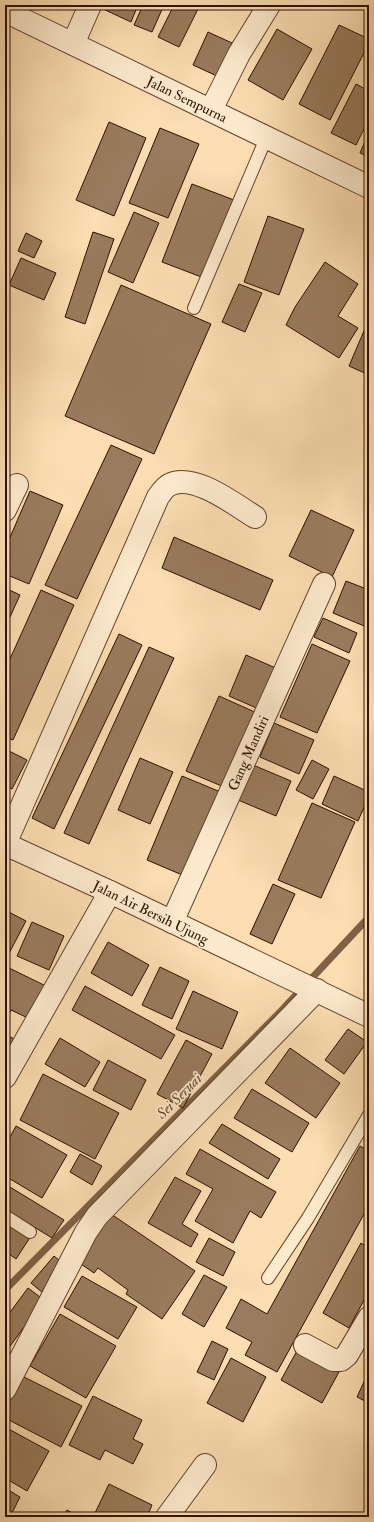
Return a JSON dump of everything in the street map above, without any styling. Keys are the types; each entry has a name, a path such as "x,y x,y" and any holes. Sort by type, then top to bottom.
{"street":[{"path":"73,44 90,5"},
{"path":"211,110 240,54 269,5"},
{"name":"Jalan Sempurna","path":"17,11 73,44 267,136 369,187"},
{"path":"5,844 158,497 168,485 185,482 201,485 255,517"},
{"path":"5,510 17,485"},
{"name":"Gang Mandiri","path":"172,922 324,584"},
{"name":"Jalan Air Bersih Ujung","path":"5,844 110,892 369,1016"},
{"path":"5,1077 110,892"},
{"path":"5,1389 86,1232 97,1216 309,987"},
{"path":"305,1345 333,1360 342,1360 347,1355 369,1318"},
{"path":"167,1517 205,1465"}],"lane":[{"path":"194,308 267,136"},
{"path":"268,1278 308,1218 369,1114"},
{"path":"5,1216 30,1232"}],"building":[{"path":"102,5 138,5 131,22 101,8"},
{"path":"143,5 164,5 152,32 134,25"},
{"path":"174,5 200,5 179,47 158,37"},
{"path":"339,25 369,39 369,43 330,120 299,104"},
{"path":"277,29 312,49 283,100 248,80"},
{"path":"208,32 232,43 217,76 193,65"},
{"path":"356,84 369,91 369,119 356,145 331,133"},
{"path":"109,122 146,138 114,216 76,200"},
{"path":"160,128 199,144 168,218 129,203"},
{"path":"369,132 369,157 360,153"},
{"path":"192,184 234,200 204,278 162,262"},
{"path":"134,212 159,223 133,283 108,272"},
{"path":"268,216 304,229 279,295 244,282"},
{"path":"93,232 114,239 85,324 65,317"},
{"path":"26,233 42,241 34,258 18,251"},
{"path":"21,258 56,273 44,300 9,285"},
{"path":"325,262 358,284 338,316 358,328 339,358 286,325 295,307"},
{"path":"239,284 262,293 245,332 222,322"},
{"path":"121,285 211,324 154,454 65,416"},
{"path":"369,319 369,375 349,366"},
{"path":"111,445 142,459 77,599 45,585"},
{"path":"30,491 63,505 29,584 5,574 5,549"},
{"path":"311,510 354,530 332,577 289,556"},
{"path":"174,537 273,580 260,610 162,568"},
{"path":"346,581 369,590 369,628 333,613"},
{"path":"5,588 20,595 5,628"},
{"path":"41,590 74,605 13,740 5,737 5,670"},
{"path":"323,618 357,633 349,653 314,637"},
{"path":"119,634 142,645 54,829 32,818"},
{"path":"312,644 350,661 317,733 280,717"},
{"path":"149,647 174,658 89,844 64,833"},
{"path":"246,655 278,669 261,710 229,696"},
{"path":"219,696 257,713 224,787 186,771"},
{"path":"274,723 314,740 299,774 260,757"},
{"path":"5,749 27,760 12,789 5,786"},
{"path":"140,758 173,772 150,824 118,810"},
{"path":"312,760 329,769 313,799 296,790"},
{"path":"253,765 291,781 276,816 238,800"},
{"path":"182,776 223,793 187,877 147,860"},
{"path":"334,776 369,792 369,796 358,821 322,804"},
{"path":"312,803 355,822 321,898 278,880"},
{"path":"273,884 295,894 272,944 250,934"},
{"path":"5,910 26,921 5,961"},
{"path":"32,922 64,936 49,970 17,956"},
{"path":"108,942 149,965 132,996 91,973"},
{"path":"7,967 48,987 32,1020 11,1010 5,1022 5,972"},
{"path":"160,967 189,981 172,1019 142,1005"},
{"path":"85,986 175,1035 161,1059 72,1010"},
{"path":"193,991 238,1012 222,1049 176,1029"},
{"path":"348,1029 367,1042 344,1074 325,1060"},
{"path":"5,1034 14,1039 5,1055"},
{"path":"60,1038 100,1062 85,1087 45,1064"},
{"path":"186,1040 212,1054 183,1108 157,1094"},
{"path":"290,1048 340,1083 316,1118 265,1083"},
{"path":"108,1060 146,1080 131,1110 93,1090"},
{"path":"43,1074 119,1113 95,1159 20,1120"},
{"path":"252,1089 309,1123 292,1152 234,1118"},
{"path":"222,1124 280,1159 268,1179 209,1143"},
{"path":"16,1126 67,1155 42,1198 5,1176 5,1146"},
{"path":"360,1146 369,1151 369,1205 277,1372 245,1355 252,1342 226,1328 241,1299 267,1314"},
{"path":"200,1149 276,1192 261,1218 250,1211 233,1243 195,1221 213,1189 186,1174"},
{"path":"80,1154 102,1166 92,1185 70,1172"},
{"path":"175,1177 201,1191 182,1224 198,1234 191,1247 148,1223"},
{"path":"5,1184 64,1220 52,1238 5,1209"},
{"path":"111,1214 195,1271 162,1319 126,1294 128,1290 98,1268 94,1273 78,1262"},
{"path":"5,1223 29,1239 16,1259 5,1251"},
{"path":"209,1238 235,1252 223,1276 196,1262"},
{"path":"361,1243 369,1248 369,1291 349,1328 323,1313"},
{"path":"54,1256 66,1266 43,1293 31,1283"},
{"path":"204,1275 227,1287 204,1327 182,1314"},
{"path":"82,1276 137,1307 118,1339 64,1307"},
{"path":"28,1288 44,1300 5,1353 5,1319"},
{"path":"60,1314 116,1346 86,1398 30,1366"},
{"path":"212,1341 228,1349 214,1380 197,1372"},
{"path":"298,1349 339,1372 322,1403 281,1380"},
{"path":"231,1358 266,1377 243,1422 207,1403"},
{"path":"369,1371 369,1403 357,1397"},
{"path":"22,1376 82,1406 61,1447 5,1418 5,1410"},
{"path":"93,1396 142,1420 133,1439 143,1444 133,1464 105,1450 100,1460 69,1445"},
{"path":"5,1427 49,1451 27,1491 5,1478"},
{"path":"109,1484 152,1505 147,1517 99,1517 94,1515"},
{"path":"5,1488 20,1497 10,1517 5,1517"},
{"path":"67,1510 80,1517 63,1517"}],"waterway":[{"name":"Sei Seruai","path":"5,1290 282,1010 369,917"}]}
